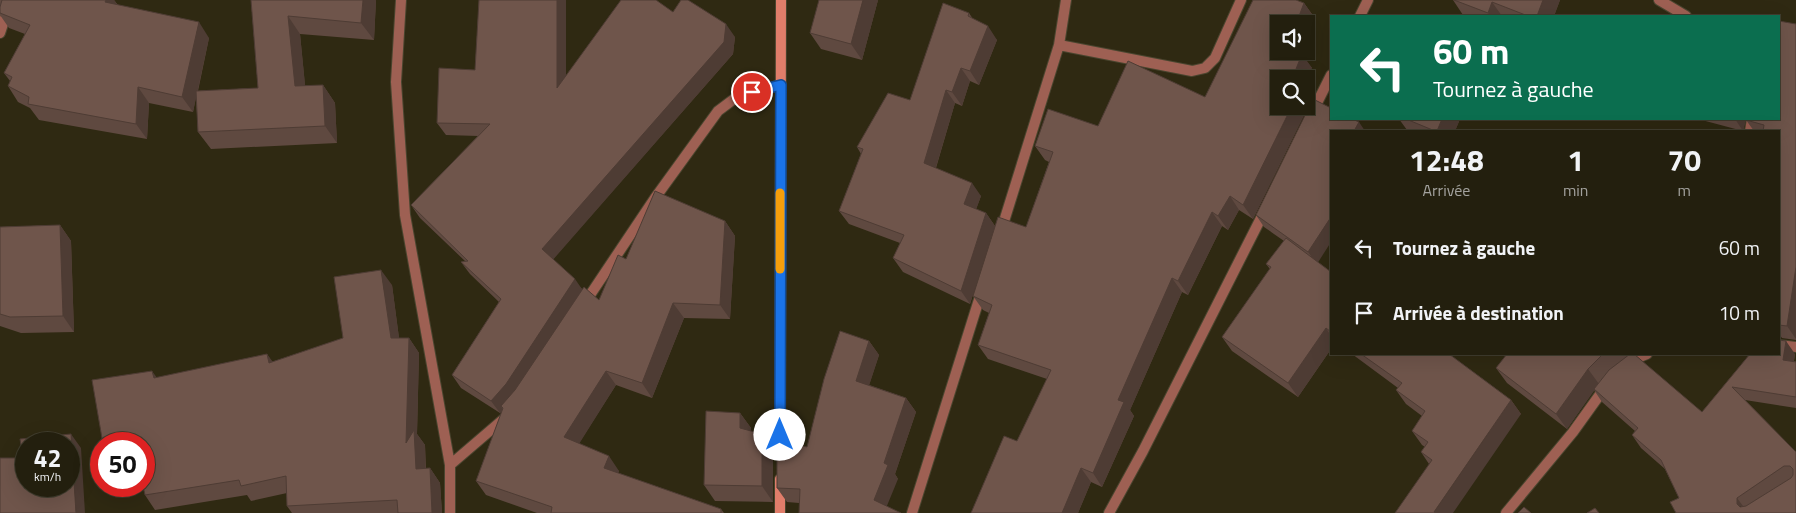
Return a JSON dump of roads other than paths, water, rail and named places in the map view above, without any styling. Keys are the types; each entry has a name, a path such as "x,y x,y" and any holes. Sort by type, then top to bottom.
{"main road":[{"path":"780,513 781,0"}],"street":[{"path":"0,33 11,0"},
{"path":"401,0 396,82 405,215 450,465 450,513"},
{"path":"997,242 1059,45 1066,0"},
{"path":"1059,45 1192,71 1205,68 1215,58 1241,0"},
{"path":"1360,15 1368,0"},
{"path":"1659,0 1684,15"},
{"path":"1306,126 1330,77"},
{"path":"579,312 654,198 718,111 738,96 781,85"},
{"path":"1109,513 1143,451 1268,203"},
{"path":"912,513 986,279"},
{"path":"1780,345 1796,347"},
{"path":"1506,513 1572,432 1614,376 1637,358 1644,355"},
{"path":"450,465 503,420 514,408"}]}
